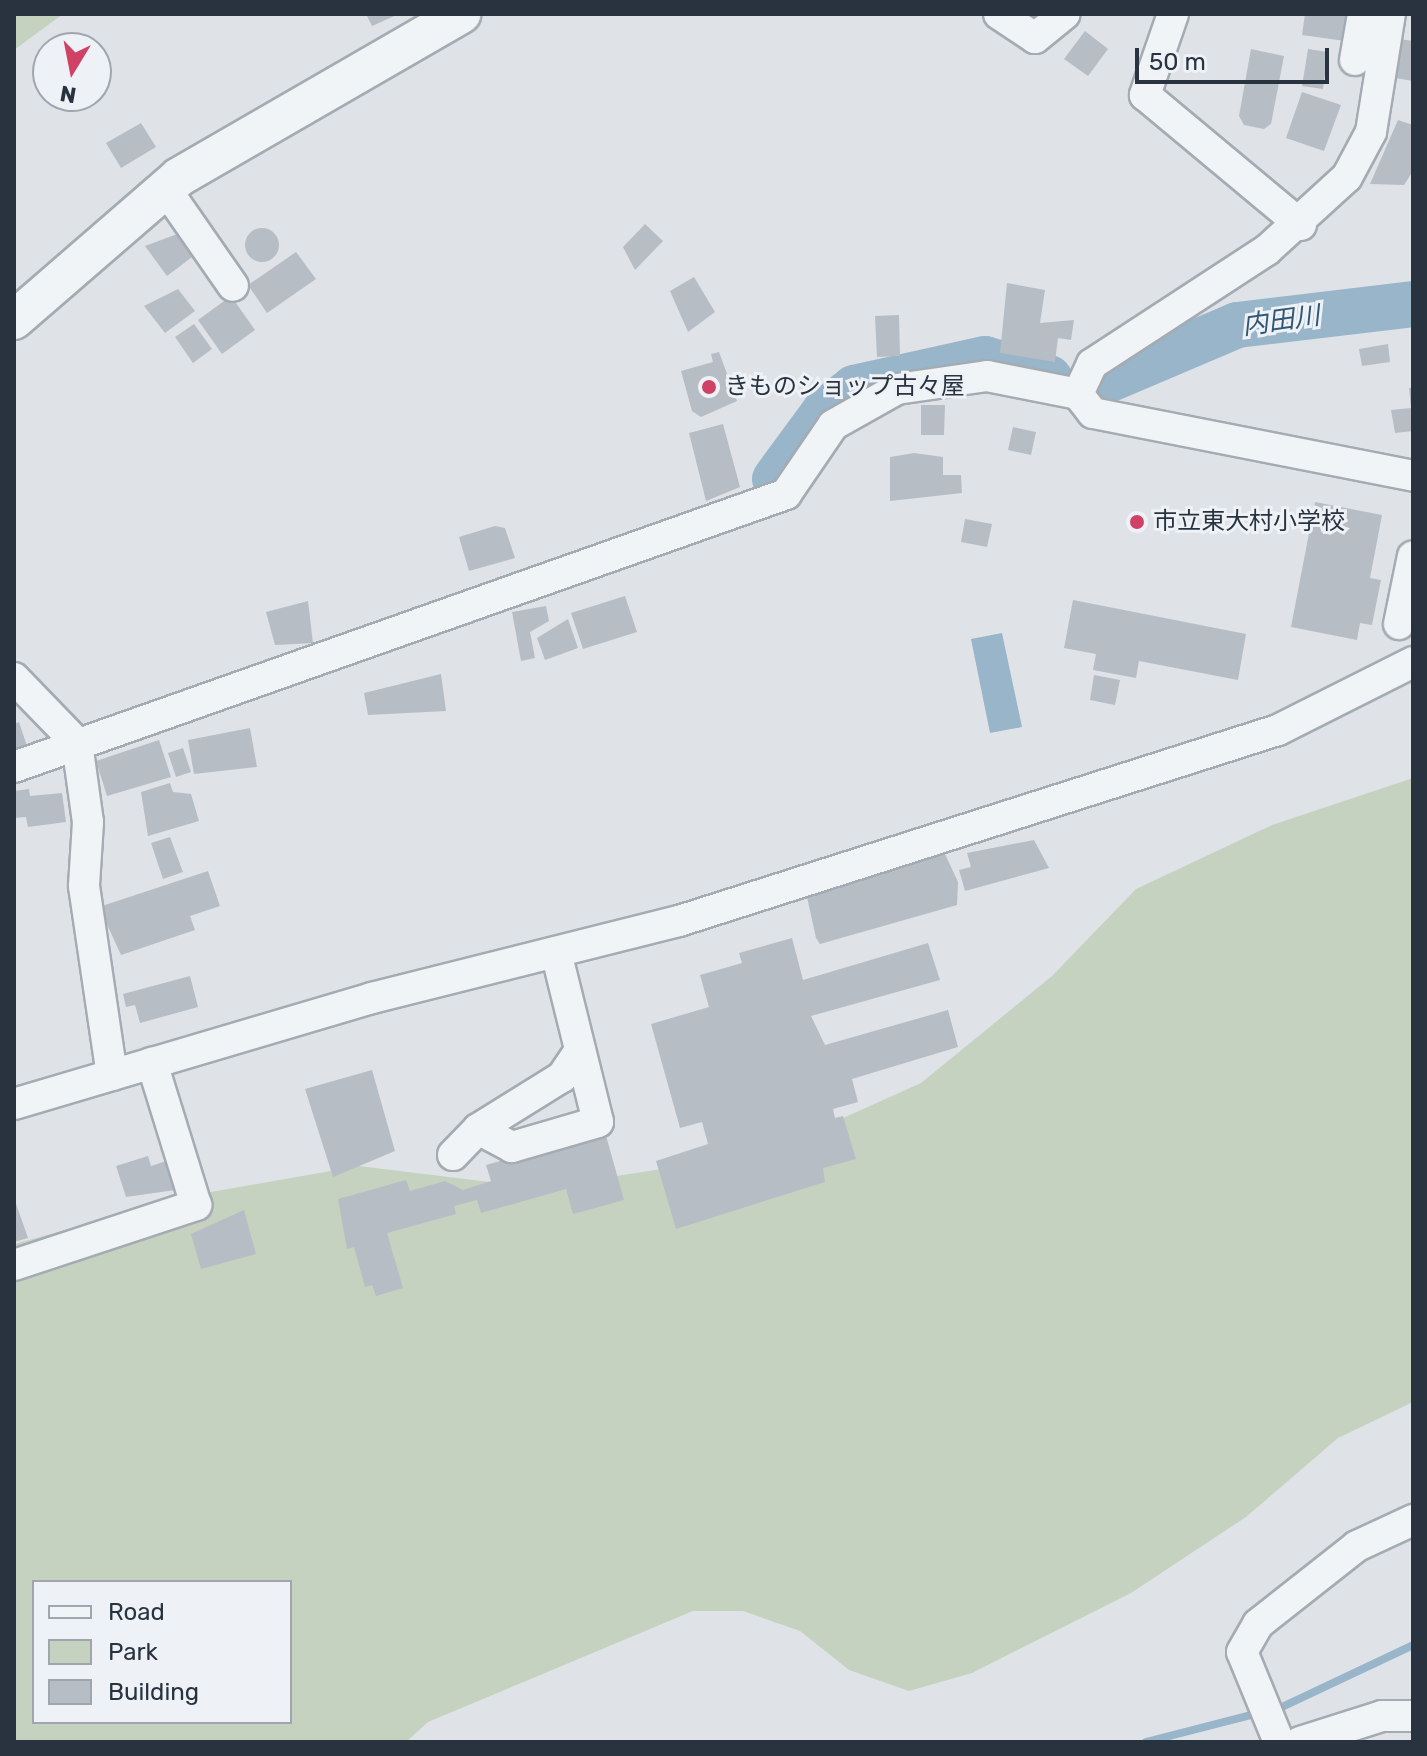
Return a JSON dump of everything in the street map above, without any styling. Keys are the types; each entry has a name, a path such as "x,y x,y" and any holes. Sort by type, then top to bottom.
{"street":[{"path":"14,320 165,188 272,117 461,14"},
{"path":"999,14 1035,38 1065,14"},
{"path":"1173,14 1145,95 1301,225"},
{"path":"1355,60 1363,14"},
{"path":"1078,394 1092,364 1301,225 1347,177 1371,132 1390,14"},
{"path":"165,188 233,286"},
{"path":"14,767 786,494 833,425 897,389 987,376 1078,394 1093,413 1413,476"},
{"path":"1399,624 1413,556"},
{"path":"14,1104 152,1063 679,921 1278,730 1413,662"},
{"path":"14,678 77,743 88,822 84,886 112,1075"},
{"path":"478,1129 512,1147 598,1122 556,952"},
{"path":"453,1155 478,1129 562,1077 580,1050"},
{"path":"14,1265 196,1205 152,1063"},
{"path":"1413,1520 1357,1546 1258,1624 1242,1652 1284,1739 1382,1716 1413,1716"}],"green space":[{"path":"14,14 63,14 38,32 32,32 32,37 14,50"},
{"path":"1413,778 1413,1402 1338,1438 1246,1517 1131,1593 972,1673 909,1691 849,1670 800,1631 743,1611 693,1611 428,1722 406,1742 14,1742 14,1244 194,1195 359,1166 538,1188 688,1165 832,1123 921,1083 1052,976 1136,889 1272,825"}],"water":[{"path":"1002,633 1022,727 990,733 971,639"}],"building":[{"path":"366,14 399,14 372,26"},
{"path":"1305,14 1350,14 1345,41 1302,35"},
{"path":"1085,31 1108,49 1088,76 1064,59"},
{"path":"1400,39 1413,41 1413,81 1395,78"},
{"path":"1251,49 1284,56 1271,124 1264,129 1244,125 1239,116"},
{"path":"1308,49 1328,52 1323,89 1302,86"},
{"path":"1302,92 1341,105 1324,151 1286,138"},
{"path":"1398,120 1413,125 1411,174 1404,185 1370,184"},
{"path":"141,123 156,147 121,168 106,143"},
{"path":"645,224 663,241 635,270 623,247"},
{"path":"262,228 274,233 279,245 274,257 262,262 250,257 245,245 250,233"},
{"path":"180,233 196,254 167,276 145,246"},
{"path":"296,252 316,279 267,313 248,285"},
{"path":"694,277 715,312 688,332 670,291"},
{"path":"1007,283 1045,290 1040,323 1074,320 1071,340 1058,338 1055,362 1000,353"},
{"path":"178,289 195,311 165,333 144,306"},
{"path":"231,296 255,330 222,354 198,320"},
{"path":"899,315 900,356 877,357 875,316"},
{"path":"194,324 212,349 193,363 175,337"},
{"path":"1388,344 1390,362 1362,366 1359,349"},
{"name":"きものショップ古々屋","path":"719,352 737,401 701,417 692,411 681,371 713,362 711,354"},
{"path":"1409,388 1413,388 1413,431 1395,433 1391,410 1411,408"},
{"path":"921,405 945,405 944,435 921,435"},
{"path":"723,424 740,487 706,501 689,433"},
{"path":"1013,427 1036,432 1031,455 1008,450"},
{"path":"914,453 943,457 943,475 961,475 962,493 890,501 890,457"},
{"path":"1315,502 1382,515 1370,578 1381,580 1372,625 1360,623 1357,640 1291,627"},
{"path":"965,519 992,524 987,547 961,542"},
{"path":"495,526 505,528 515,558 469,571 459,537"},
{"path":"625,596 637,632 583,649 571,613"},
{"path":"1073,600 1246,634 1238,680 1139,661 1136,678 1093,670 1096,654 1064,648"},
{"path":"308,601 313,643 275,645 266,612"},
{"path":"546,606 549,621 530,632 535,658 521,661 512,612"},
{"path":"568,619 578,648 545,660 537,638"},
{"path":"441,674 446,711 368,715 364,693"},
{"path":"1094,675 1120,680 1115,705 1090,700"},
{"path":"19,722 27,746 14,751 14,724"},
{"path":"250,728 257,767 194,774 188,740"},
{"path":"159,740 171,777 107,796 96,761"},
{"path":"183,748 191,772 176,777 168,753"},
{"path":"170,783 173,792 191,794 199,821 148,836 141,792"},
{"path":"29,789 30,796 62,793 66,822 28,827 26,817 14,818 14,791"},
{"path":"170,837 183,872 163,879 151,843"},
{"path":"1034,840 1049,868 965,891 959,870 971,867 967,853"},
{"path":"945,854 958,882 957,905 820,944 807,897"},
{"path":"208,871 220,906 190,916 195,930 121,955 99,907"},
{"path":"792,938 803,980 928,943 940,980 811,1016 825,1045 948,1010 958,1047 852,1079 858,1102 833,1109 835,1118 843,1116 856,1159 823,1168 825,1182 676,1229 656,1161 708,1144 702,1122 680,1128 651,1024 709,1007 700,975 742,963 739,953"},
{"path":"190,976 198,1007 140,1023 135,1005 126,1007 123,994"},
{"path":"372,1070 395,1151 333,1177 305,1089"},
{"path":"605,1132 624,1200 573,1214 566,1189 481,1213 477,1200 454,1206 456,1214 387,1233 403,1288 376,1296 372,1285 365,1287 354,1247 347,1249 338,1199 406,1180 410,1191 445,1181 463,1190 491,1181 486,1165"},
{"path":"148,1156 151,1166 166,1161 175,1190 126,1197 116,1166"},
{"path":"14,1198 28,1238 14,1242"},
{"path":"244,1210 256,1254 201,1269 191,1234"}],"waterway":[{"name":"内田川","path":"1110,379 1237,325 1413,304"},
{"name":"内田川","path":"775,479 825,411 854,388 985,359 1049,378"},
{"path":"1146,1742 1282,1707 1413,1645"}],"place":[{"name":"きものショップ古々屋","path":"709,387"},
{"name":"市立東大村小学校","path":"1137,522"}]}
